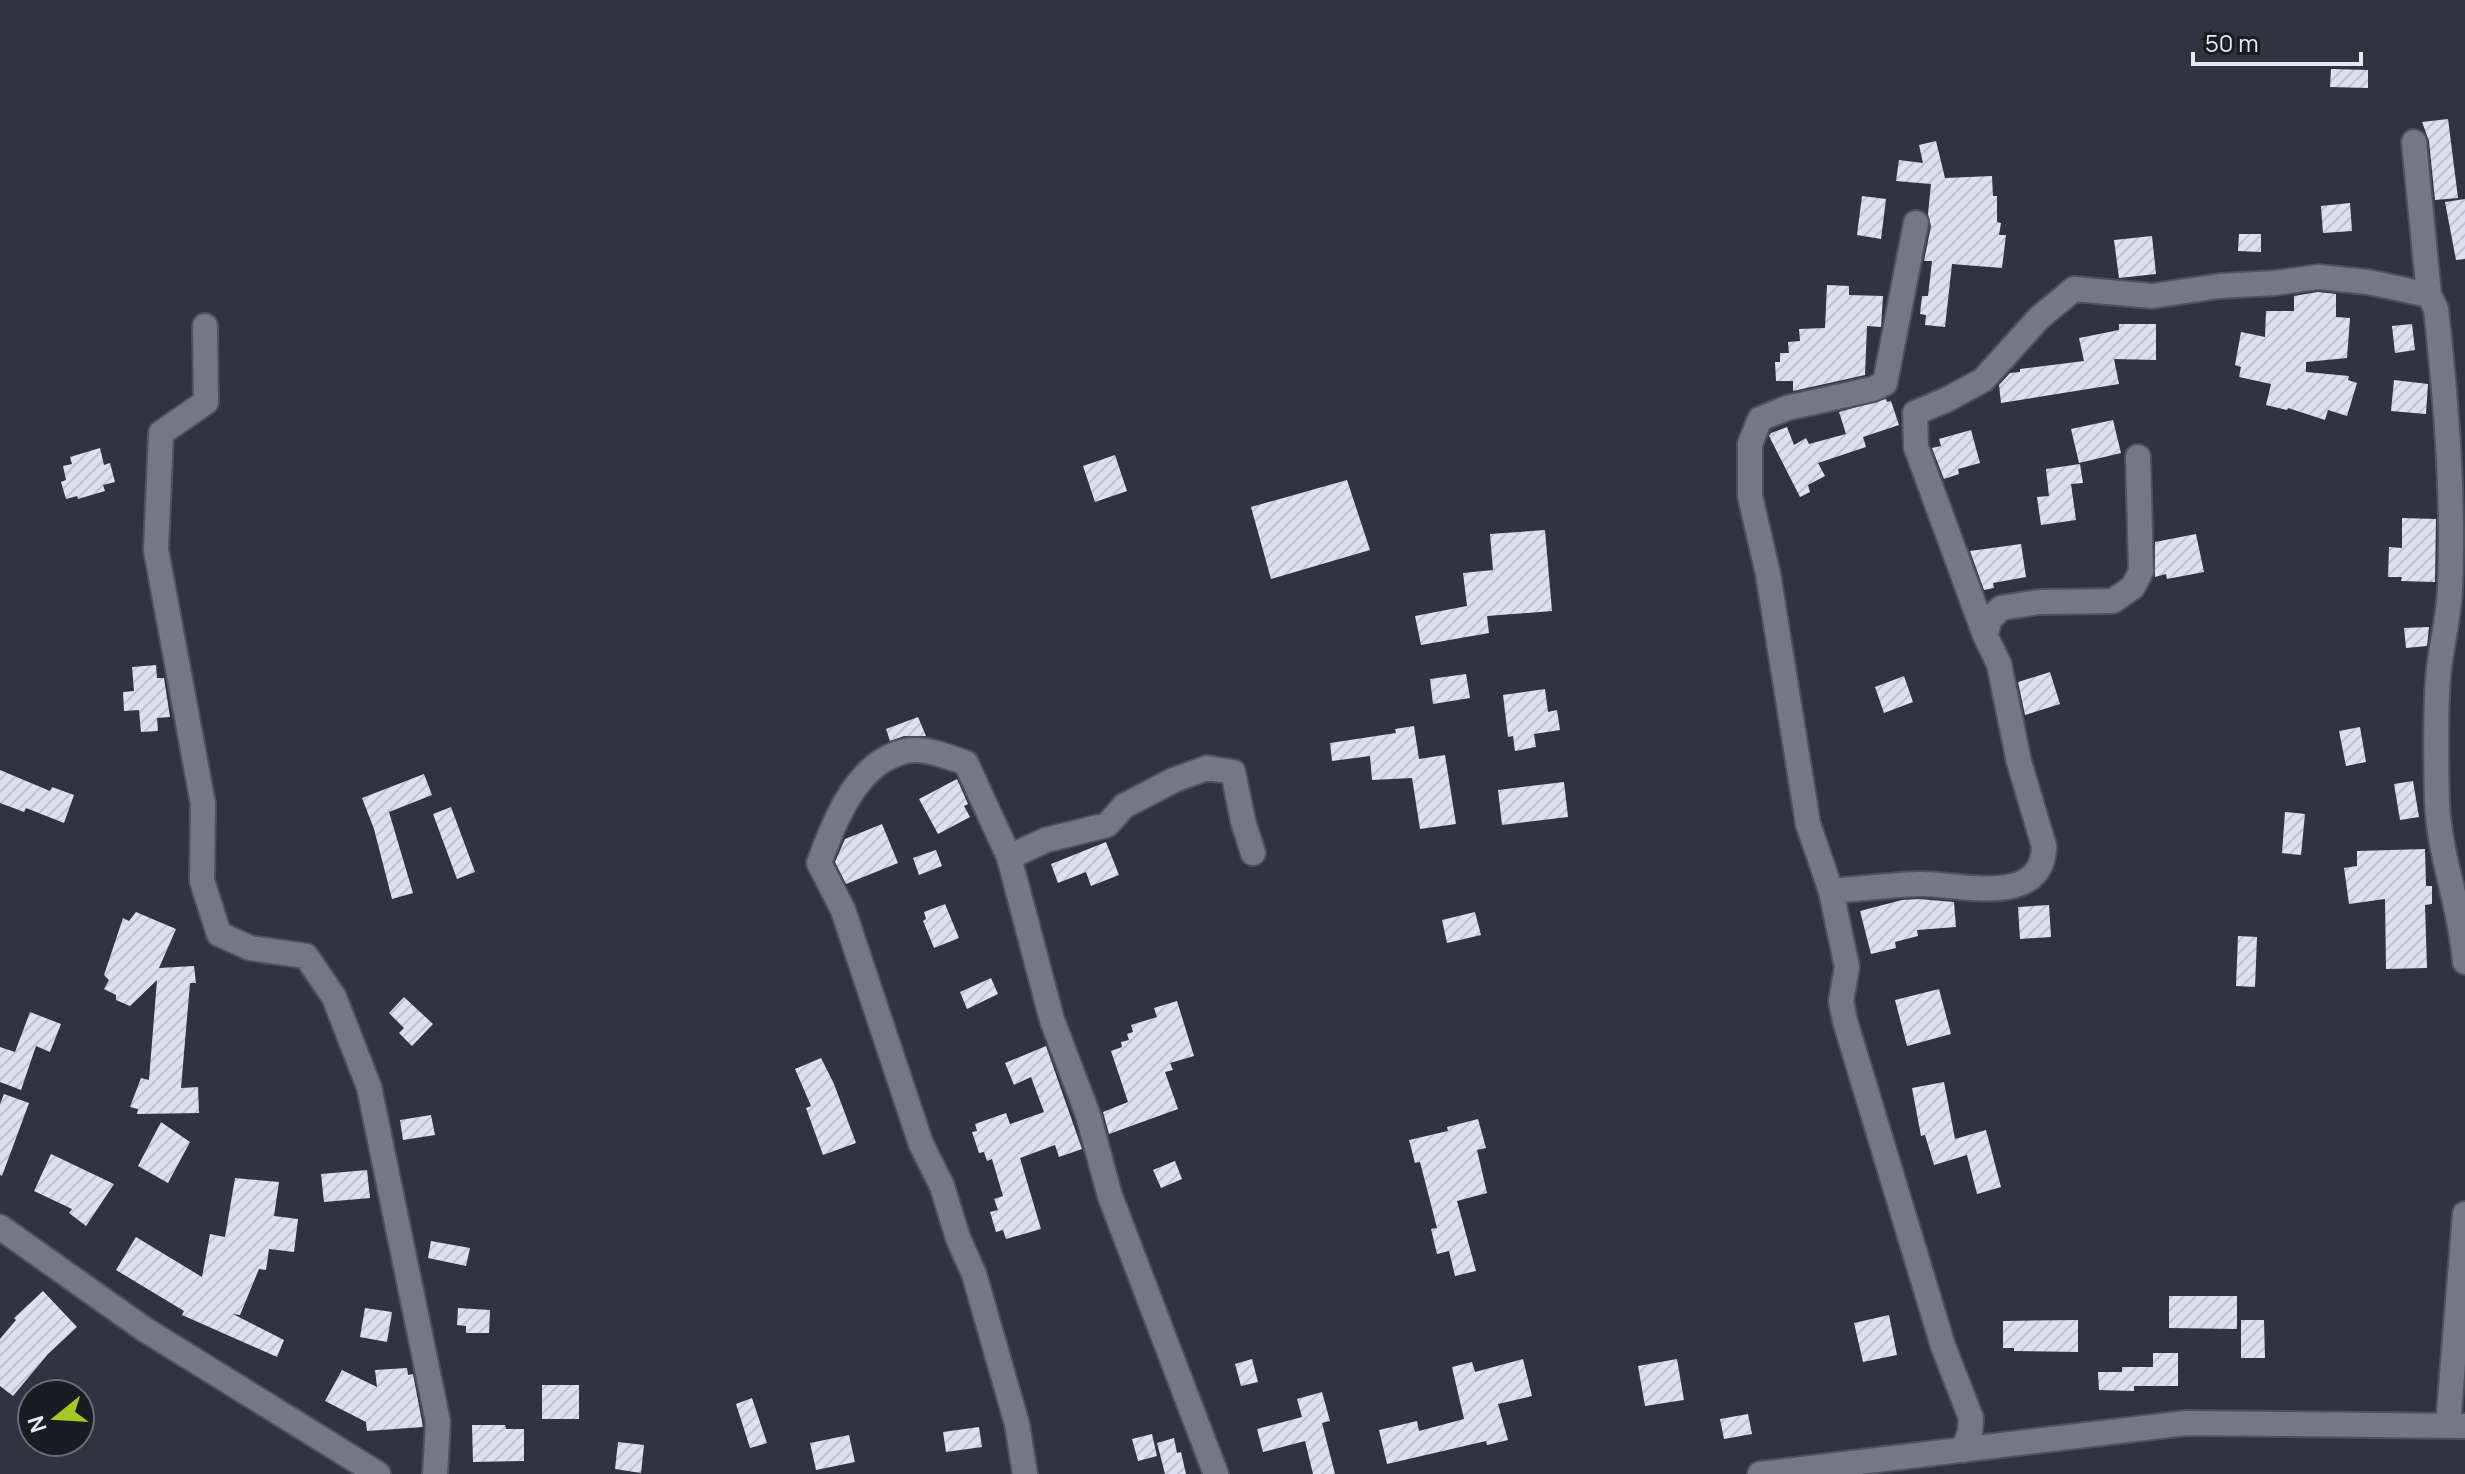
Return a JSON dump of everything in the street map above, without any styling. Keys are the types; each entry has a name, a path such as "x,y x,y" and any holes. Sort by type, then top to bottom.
{"street":[{"path":"2414,142 2429,295 2436,309 2446,406 2450,587 2438,676 2437,803 2440,845 2463,933 2465,962"},
{"path":"1916,223 1885,383 1873,389 1787,408 1760,419 1750,444 1750,496 1768,574 1808,824 1831,891 1847,967 1841,1001 1845,1021 1943,1346 1971,1418 1970,1432 1963,1450"},
{"path":"1831,891 1920,884 1995,890 2026,882 2040,871 2044,859 2044,846 2019,762 1999,664 1985,635 1916,447 1915,413 1983,380 2039,318 2074,289 2152,296 2318,277 2368,282 2429,295"},
{"path":"205,326 206,402 161,433 156,550 203,804 202,881 219,934 250,948 306,956 334,997 369,1087 438,1422 435,1474"},
{"path":"1985,635 1990,619 2001,608 2039,602 2113,601 2133,587 2141,571 2138,457"},
{"path":"1025,1474 1017,1424 974,1274 958,1238 942,1186 921,1144 843,910 819,863 838,812 871,768 907,750 940,754 966,763 1009,857 1052,1020 1088,1115 1110,1196 1216,1474"},
{"path":"1009,857 1046,840 1107,825 1124,806 1174,780 1207,768 1233,772 1253,853"},
{"path":"1760,1474 2186,1423 2456,1426 2465,1214"},
{"path":"0,1227 144,1329 375,1473"}],"building":[{"path":"2331,69 2368,70 2368,88 2330,87"},
{"path":"2448,119 2458,198 2435,200 2429,141 2422,122"},
{"path":"1936,141 1945,178 1992,176 1993,196 1997,196 1997,222 2001,223 1999,235 2006,235 2002,268 1952,264 1945,327 1925,325 1926,315 1920,314 1922,296 1928,296 1932,261 1924,261 1931,226 1928,214 1931,184 1896,181 1899,160 1923,163 1919,145"},
{"path":"1862,196 1886,199 1881,239 1857,235"},
{"path":"2465,199 2465,259 2456,260 2445,202"},
{"path":"2350,203 2352,231 2323,233 2321,206"},
{"path":"2239,234 2261,234 2261,252 2238,251"},
{"path":"2152,236 2156,274 2119,278 2114,240"},
{"path":"1827,285 1849,286 1849,295 1883,296 1881,327 1867,326 1865,375 1793,391 1793,381 1776,381 1775,362 1780,362 1780,353 1789,353 1788,342 1800,341 1799,329 1825,328"},
{"path":"2318,292 2336,294 2336,317 2350,318 2347,358 2306,362 2306,372 2349,376 2348,380 2357,383 2347,416 2328,410 2325,420 2288,408 2266,405 2271,384 2239,377 2241,367 2235,365 2241,332 2265,337 2266,311 2294,311 2294,296"},
{"path":"2119,324 2156,324 2156,360 2114,359 2119,384 2001,403 1999,385 2010,373 2084,361 2079,338 2119,330"},
{"path":"2412,324 2415,350 2395,353 2392,326"},
{"path":"2394,380 2428,384 2426,414 2391,411"},
{"path":"1886,399 1887,402 1891,401 1899,425 1863,437 1866,447 1818,463 1825,476 1808,485 1810,492 1800,497 1769,436 1771,433 1787,427 1794,445 1806,438 1809,444 1846,434 1839,412"},
{"path":"2113,420 2121,453 2079,463 2071,429"},
{"path":"1971,430 1980,463 1958,469 1959,474 1944,479 1932,448 1941,446 1939,439"},
{"path":"100,448 104,465 110,463 115,482 103,485 105,491 78,499 77,496 66,499 61,482 66,480 63,466 72,464 70,457"},
{"path":"1115,455 1127,491 1095,502 1083,466"},
{"path":"2080,464 2083,483 2071,484 2076,520 2041,525 2037,497 2049,496 2046,469"},
{"path":"1347,480 1370,550 1271,579 1251,507"},
{"path":"2402,518 2436,519 2435,582 2401,581 2402,577 2388,577 2389,547 2402,548"},
{"path":"1545,530 1552,611 1487,616 1489,633 1421,645 1415,616 1467,606 1463,573 1493,570 1490,534"},
{"path":"2196,534 2204,572 2167,579 2166,574 2155,577 2155,542"},
{"path":"2021,544 2026,577 1993,583 1994,588 1984,590 1970,551"},
{"path":"2429,627 2427,646 2406,648 2404,628"},
{"path":"156,665 157,678 164,678 170,717 157,718 158,731 141,732 139,710 124,711 123,692 134,691 132,667"},
{"path":"2050,672 2060,704 2025,715 2018,682"},
{"path":"1466,674 1470,698 1433,704 1430,679"},
{"path":"1904,676 1913,702 1884,713 1875,687"},
{"path":"1545,689 1548,712 1557,710 1560,730 1534,734 1536,747 1515,751 1513,736 1508,737 1503,695"},
{"path":"918,717 926,736 904,736 890,741 886,729"},
{"path":"1414,726 1419,759 1445,755 1456,824 1420,829 1412,778 1372,780 1370,756 1332,761 1330,743 1396,733 1395,729"},
{"path":"2360,727 2366,762 2346,766 2339,731"},
{"path":"0,770 50,791 52,787 74,795 64,823 26,808 24,812 0,803"},
{"path":"424,774 432,795 389,812 413,893 392,899 374,829 362,798"},
{"path":"957,779 970,817 938,834 919,799"},
{"path":"2413,781 2419,817 2400,820 2394,784"},
{"path":"1564,782 1568,817 1502,825 1498,790"},
{"path":"451,807 475,872 457,879 433,814"},
{"path":"2285,812 2305,814 2301,855 2282,853"},
{"path":"882,824 898,863 846,884 835,862 845,839"},
{"path":"1106,842 1119,875 1091,886 1086,872 1058,883 1051,864"},
{"path":"2425,849 2426,886 2432,886 2432,904 2425,905 2427,968 2386,969 2385,899 2349,904 2344,868 2357,866 2357,851"},
{"path":"936,850 942,866 919,875 913,858"},
{"path":"1902,900 1954,902 1956,927 1917,930 1918,936 1895,942 1896,948 1871,954 1860,911"},
{"path":"945,904 959,938 934,948 923,921 926,919 924,912"},
{"path":"2049,905 2051,937 2020,939 2018,907"},
{"path":"136,912 176,929 159,968 194,966 196,983 190,983 181,1088 198,1087 199,1113 137,1114 138,1109 130,1107 141,1078 149,1080 157,980 130,1006 116,1000 116,995 104,989 109,980 104,975 123,918 129,921"},
{"path":"1475,912 1481,935 1447,943 1442,920"},
{"path":"2238,936 2257,937 2255,987 2236,986"},
{"path":"991,978 998,994 967,1009 960,992"},
{"path":"1939,989 1951,1034 1907,1046 1895,1000"},
{"path":"404,997 433,1024 412,1046 399,1033 404,1028 389,1013"},
{"path":"1177,1001 1194,1056 1170,1063 1173,1070 1165,1072 1178,1109 1109,1134 1103,1112 1128,1102 1111,1051 1122,1047 1121,1042 1129,1040 1127,1034 1133,1032 1131,1025 1157,1017 1154,1008"},
{"path":"30,1012 61,1024 50,1052 36,1046 21,1090 0,1082 0,1047 15,1052"},
{"path":"1046,1046 1082,1149 1059,1157 1055,1145 1020,1158 1041,1229 1006,1239 1003,1230 996,1232 990,1212 998,1210 994,1199 1003,1196 992,1159 987,1161 984,1152 979,1153 972,1132 977,1131 975,1124 1006,1113 1010,1124 1044,1112 1031,1077 1014,1085 1005,1063"},
{"path":"821,1058 856,1143 823,1155 806,1108 811,1106 795,1069"},
{"path":"1944,1082 1955,1139 1986,1130 2001,1187 1977,1194 1967,1155 1934,1165 1925,1135 1921,1136 1912,1088"},
{"path":"4,1094 29,1103 2,1176 0,1104"},
{"path":"431,1115 435,1135 403,1140 400,1120"},
{"path":"1478,1119 1486,1148 1477,1150 1487,1193 1457,1201 1476,1271 1455,1276 1449,1251 1437,1254 1431,1229 1437,1228 1420,1162 1415,1163 1409,1140 1448,1131 1447,1127"},
{"path":"161,1122 190,1142 168,1183 138,1166"},
{"path":"51,1154 114,1184 86,1226 69,1213 72,1209 34,1191"},
{"path":"1175,1161 1182,1179 1161,1188 1153,1170"},
{"path":"367,1170 370,1198 324,1202 321,1174"},
{"path":"235,1178 279,1182 274,1216 298,1219 294,1252 269,1249 266,1270 259,1269 240,1315 233,1314 284,1340 277,1357 182,1315 184,1311 116,1270 136,1237 202,1277 210,1234 225,1237"},
{"path":"431,1241 470,1248 466,1266 428,1258"},
{"path":"43,1291 77,1327 28,1378 16,1378 13,1396 0,1386 0,1339 16,1320 14,1318"},
{"path":"2169,1296 2237,1296 2237,1329 2169,1328"},
{"path":"365,1308 392,1312 387,1342 360,1337"},
{"path":"458,1308 490,1310 489,1333 466,1333 466,1326 457,1325"},
{"path":"1889,1315 1897,1355 1863,1362 1854,1323"},
{"path":"2078,1320 2078,1352 2014,1351 2014,1348 2003,1348 2003,1321"},
{"path":"2241,1320 2264,1320 2265,1358 2241,1358"},
{"path":"2153,1353 2178,1353 2178,1386 2134,1386 2134,1391 2099,1390 2098,1372 2122,1372 2122,1367 2153,1367"},
{"path":"1252,1359 1258,1382 1241,1386 1235,1364"},
{"path":"1523,1359 1532,1396 1498,1404 1508,1440 1487,1445 1486,1441 1387,1464 1379,1430 1417,1421 1419,1431 1464,1419 1452,1367 1472,1362 1475,1372"},
{"path":"1677,1359 1684,1400 1645,1406 1638,1366"},
{"path":"407,1368 408,1375 413,1374 423,1427 367,1431 366,1422 325,1401 342,1370 377,1387 375,1370"},
{"path":"542,1385 579,1385 579,1419 542,1419"},
{"path":"1322,1392 1330,1421 1322,1423 1335,1474 1313,1474 1305,1441 1263,1452 1257,1429 1302,1417 1297,1399"},
{"path":"752,1398 767,1443 750,1448 736,1404"},
{"path":"1748,1414 1752,1434 1724,1439 1720,1419"},
{"path":"472,1425 505,1425 506,1429 524,1429 524,1461 473,1462"},
{"path":"979,1427 982,1447 946,1452 943,1432"},
{"path":"1152,1434 1157,1456 1138,1461 1132,1439"},
{"path":"849,1435 855,1462 816,1470 810,1443"},
{"path":"1174,1438 1186,1474 1165,1474 1157,1443"},
{"path":"618,1442 644,1445 641,1473 615,1469"}]}
